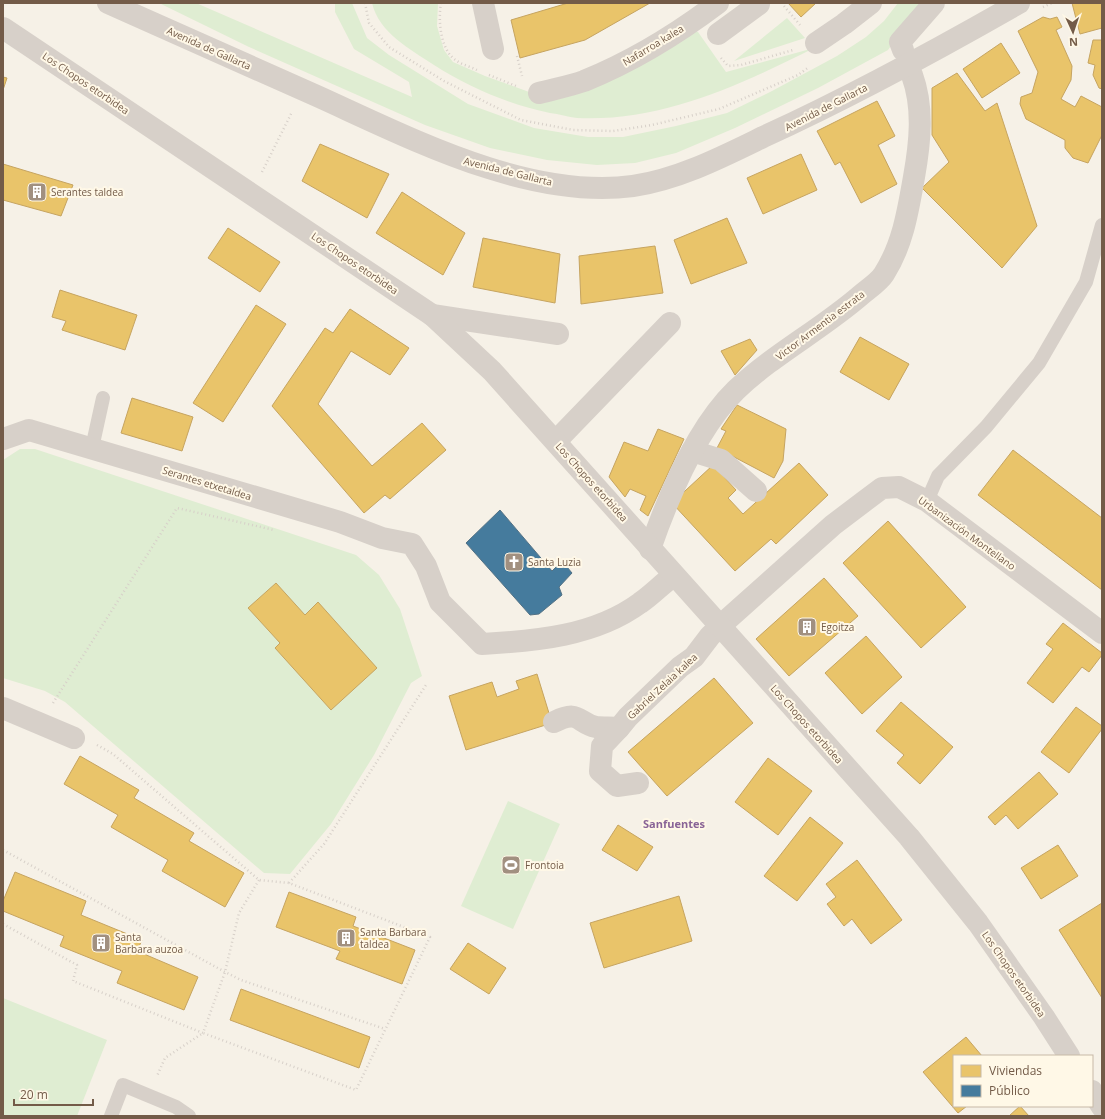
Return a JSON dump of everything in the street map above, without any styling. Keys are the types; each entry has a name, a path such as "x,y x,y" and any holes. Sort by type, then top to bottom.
{"street":[{"name":"Avenida de Gallarta","path":"108,3 455,158 532,179 589,188 634,186 694,170 784,128 909,65 1019,3"},
{"path":"483,3 493,49"},
{"name":"Nafarroa kalea","path":"539,93 583,81 632,59 695,20 718,3"},
{"path":"718,43 759,4 758,3"},
{"path":"816,43 871,3"},
{"path":"903,50 900,42 934,3"},
{"name":"Los Chopos etorbidea","path":"3,28 432,315 492,371 556,441 673,576 908,837 978,923 1044,1017 1068,1055"},
{"name":"Victor Armentia estrata","path":"650,549 692,451 712,420 736,391 767,364 850,304 883,276 896,252 907,219 920,143 919,104 912,75"},
{"path":"432,315 558,334"},
{"path":"556,441 670,323"},
{"name":"Serantes etxetaldea","path":"3,439 29,430 340,522 382,538 412,544 426,566 440,602 482,644 518,642 594,628 640,603 673,576"},
{"path":"692,451 721,460 756,491"},
{"name":"Urbanización Montellano","path":"720,627 833,525 882,488 899,487 927,501 1102,633"},
{"name":"Gabriel Zelaia kalea","path":"638,783 617,786 600,771 602,746 628,717 680,667 694,657 710,636 720,627"},
{"path":"3,708 74,738"},
{"name":"Gabriel Zelaia kalea","path":"554,722 564,717 578,717 595,727 619,728"},
{"path":"1093,1093 1102,1107"}],"lane":[{"path":"927,501 938,476 986,427 1039,363 1086,282 1102,225"},
{"path":"92,448 103,398"},
{"path":"112,1116 123,1084 176,1107 189,1116"}],"path":[{"path":"718,43 728,66 741,65 816,43"},
{"path":"259,177 292,112"},
{"path":"41,723 177,508 277,531"},
{"path":"289,883 324,844 426,685"},
{"path":"3,924 77,965 73,981 203,1033 356,1090 430,937 289,883 259,880 113,754 93,742 74,738"},
{"path":"3,850 241,980 385,1029"},
{"path":"148,1095 165,1058 203,1033 225,972 238,912 259,880"}],"green space":[{"path":"159,3 196,3 412,97 409,82 354,49 335,12 335,3 352,3 367,38 389,55 468,104 534,128 588,137 623,137 727,113 837,56 866,37 884,21 898,3 922,3 888,50 818,88 735,128 676,153 635,163 597,165 547,160 490,148 425,125 249,47"},
{"path":"372,3 438,3 437,26 444,50 453,62 485,76 540,96 688,28 698,32 726,72 814,48 729,87 670,107 639,114 609,118 577,118 519,105 461,81 434,65 388,32 376,14"},
{"path":"787,18 805,38 734,61"},
{"path":"20,449 35,449 356,555 379,575 400,609 422,676 411,683 374,755 331,824 290,874 264,873 65,702 45,691 3,678 3,460"},
{"name":"Frontoia","path":"508,801 560,824 513,929 461,906"},
{"path":"3,998 107,1040 77,1116 3,1116"}],"building: Viviendas":[{"path":"568,3 650,3 585,40 520,58 511,20"},
{"path":"788,3 816,3 801,17"},
{"path":"1072,3 1102,3 1102,28 1080,34"},
{"path":"1043,17 1050,19 1057,17 1062,27 1056,30 1072,66 1071,80 1061,99 1075,107 1081,96 1102,107 1102,135 1088,163 1073,158 1065,148 1065,140 1026,119 1020,104 1021,97 1032,93 1038,72 1018,31"},
{"path":"1093,40 1102,40 1102,89 1099,88 1093,75 1095,65 1088,63"},
{"path":"1001,43 1020,73 982,98 963,69"},
{"path":"957,73 985,111 997,103 1037,226 1002,268 922,188 949,162 932,135 932,88"},
{"path":"3,77 7,78 3,90"},
{"path":"877,101 895,136 878,145 897,184 861,203 840,162 835,165 817,131"},
{"path":"320,144 389,174 367,218 302,181"},
{"path":"801,154 817,190 763,214 747,178"},
{"name":"Serantes taldea","path":"3,164 73,185 61,216 3,200"},
{"path":"402,192 465,233 443,275 376,233"},
{"path":"727,218 747,263 691,284 674,240"},
{"path":"228,228 280,262 260,292 208,258"},
{"path":"483,238 560,254 555,303 473,287"},
{"path":"655,246 663,293 581,304 579,256"},
{"path":"60,290 137,315 125,350 62,330 66,321 52,317"},
{"path":"256,305 286,324 223,422 193,403"},
{"path":"350,309 409,348 390,375 351,351 318,404 372,466 422,423 446,450 390,499 385,495 364,513 272,406 325,328 333,333"},
{"path":"860,337 909,364 889,400 840,372"},
{"path":"750,339 757,350 735,375 721,351"},
{"path":"132,398 193,417 182,451 121,433"},
{"path":"737,405 786,429 783,461 774,478 717,448 726,431 721,429"},
{"path":"658,429 684,439 648,516 640,510 646,496 630,489 625,497 609,477 624,442 648,451"},
{"path":"1013,450 1102,518 1102,590 978,495"},
{"path":"799,463 828,495 776,544 771,539 735,571 672,503 713,465 736,490 728,498 743,514"},
{"path":"888,521 966,607 921,648 843,563"},
{"name":"Egoitza","path":"824,578 858,616 789,676 756,639"},
{"path":"276,583 305,615 318,602 377,668 331,710 275,648 280,643 248,608"},
{"path":"1063,623 1102,653 1102,655 1089,672 1082,667 1053,703 1027,683 1053,649 1046,644"},
{"path":"866,636 902,677 862,714 825,673"},
{"path":"537,674 552,723 466,750 449,696 492,682 497,697 519,689 516,681"},
{"path":"714,678 753,723 667,796 628,752"},
{"path":"901,702 953,747 920,784 897,763 904,755 876,731"},
{"path":"1076,707 1102,726 1102,729 1069,773 1041,752"},
{"path":"80,756 139,790 134,798 194,833 189,841 244,873 225,907 162,871 168,860 111,827 118,815 64,784"},
{"path":"768,758 812,791 778,835 735,802"},
{"path":"1039,772 1058,794 1018,829 1006,815 995,825 988,817"},
{"path":"810,817 843,843 797,901 764,876"},
{"path":"618,825 653,847 637,871 602,850"},
{"path":"1058,845 1078,876 1041,899 1021,868"},
{"path":"857,860 902,920 871,944 852,919 844,926 827,904 836,897 826,884"},
{"name":"Santa Barbara auzoa","path":"15,872 86,901 81,915 142,940 137,951 198,977 184,1010 117,983 122,971 60,946 64,936 3,911 3,901"},
{"name":"Santa Barbara taldea","path":"289,892 356,917 353,926 415,950 402,984 336,959 340,951 276,927"},
{"path":"679,896 692,941 604,968 590,923"},
{"path":"1102,903 1102,998 1059,930"},
{"path":"468,943 506,968 489,994 450,969"},
{"path":"241,989 370,1037 359,1068 230,1020"},
{"path":"966,1037 981,1055 953,1055 953,1107 966,1107 958,1113 923,1072"},
{"path":"1019,1107 1021,1107 1029,1116 1009,1116"}],"building: Público":[{"name":"Santa Luzia","path":"500,510 552,571 562,561 572,573 559,587 562,595 539,614 530,615 466,543"}],"place":[{"name":"Serantes taldea","path":"37,192"},
{"name":"Santa Luzia","path":"514,562"},
{"name":"Egoitza","path":"807,627"},
{"name":"Frontoia","path":"511,865"},
{"name":"Santa Barbara taldea","path":"346,938"},
{"name":"Santa Barbara auzoa","path":"101,943"}],"district":[{"name":"Sanfuentes","path":"674,824"}]}
